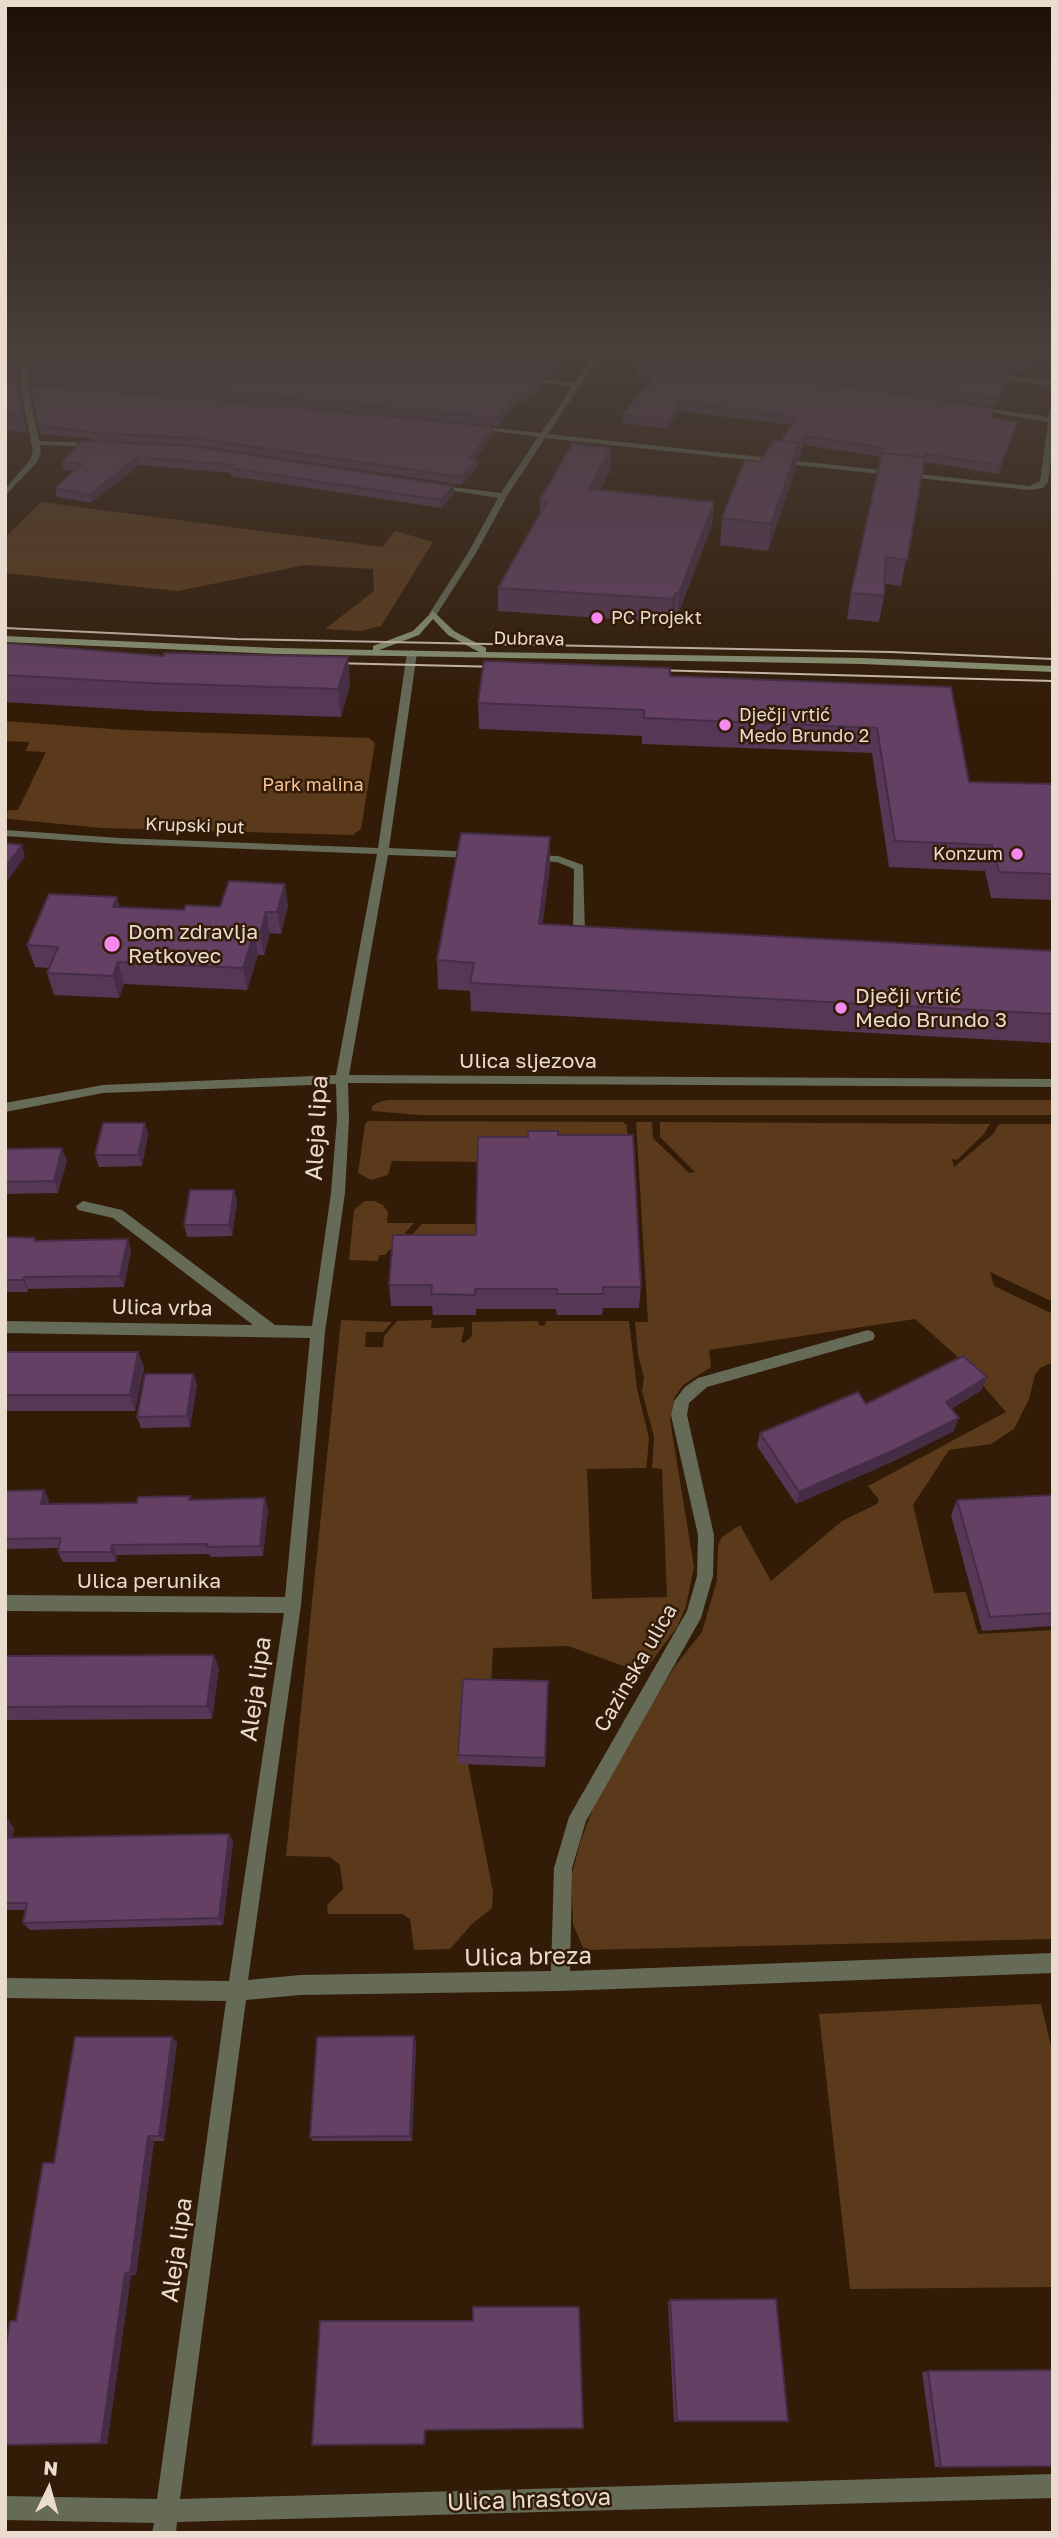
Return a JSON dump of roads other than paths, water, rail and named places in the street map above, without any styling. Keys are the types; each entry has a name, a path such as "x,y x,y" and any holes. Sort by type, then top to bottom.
{"main road":[{"path":"351,652 408,638 421,629 433,614 441,625 460,639 497,654"},
{"name":"Dubrava","path":"5,639 170,647 872,662 1053,669"}],"street":[{"path":"5,494 25,471"},
{"path":"433,614 519,471"},
{"path":"877,471 1029,488 1040,486 1044,482 1045,471"},
{"path":"423,485 503,496"},
{"name":"Aleja lipa","path":"165,2522 236,1991 293,1605 318,1332 338,1193 343,1119 342,1079 383,851 412,653"},
{"name":"Krupski put","path":"5,833 120,841 383,851"},
{"path":"383,851 494,856"},
{"path":"520,857 558,859 579,867 579,933 595,946"},
{"name":"Ulica sljezova","path":"5,1108 103,1089 342,1079 1053,1083"},
{"path":"83,1206 117,1214 270,1331"},
{"name":"Ulica vrba","path":"5,1327 318,1332"},
{"name":"Cazinska ulica","path":"560,1981 563,1868 578,1817 695,1613 705,1576 706,1535 679,1415 682,1401 703,1382 868,1336"},
{"name":"Ulica perunika","path":"5,1603 293,1605"},
{"name":"Ulica breza","path":"5,1988 236,1991 300,1985 560,1981 1053,1964"},
{"name":"Ulica hrastova","path":"5,2508 165,2522 1053,2486"}],"tram line":[{"path":"5,628 237,639 891,652 1053,659"},
{"path":"330,663 502,667"},
{"path":"652,670 1053,681"}],"place":[{"name":"PC Projekt","path":"597,618"},
{"name":"Dječji vrtić Medo Brundo 2","path":"725,725"},
{"name":"Konzum","path":"1017,854"},
{"name":"Dom zdravlja Retkovec","path":"112,944"},
{"name":"Dječji vrtić Medo Brundo 3","path":"841,1008"}],"park label":[{"name":"Park malina","path":"313,785"}]}
